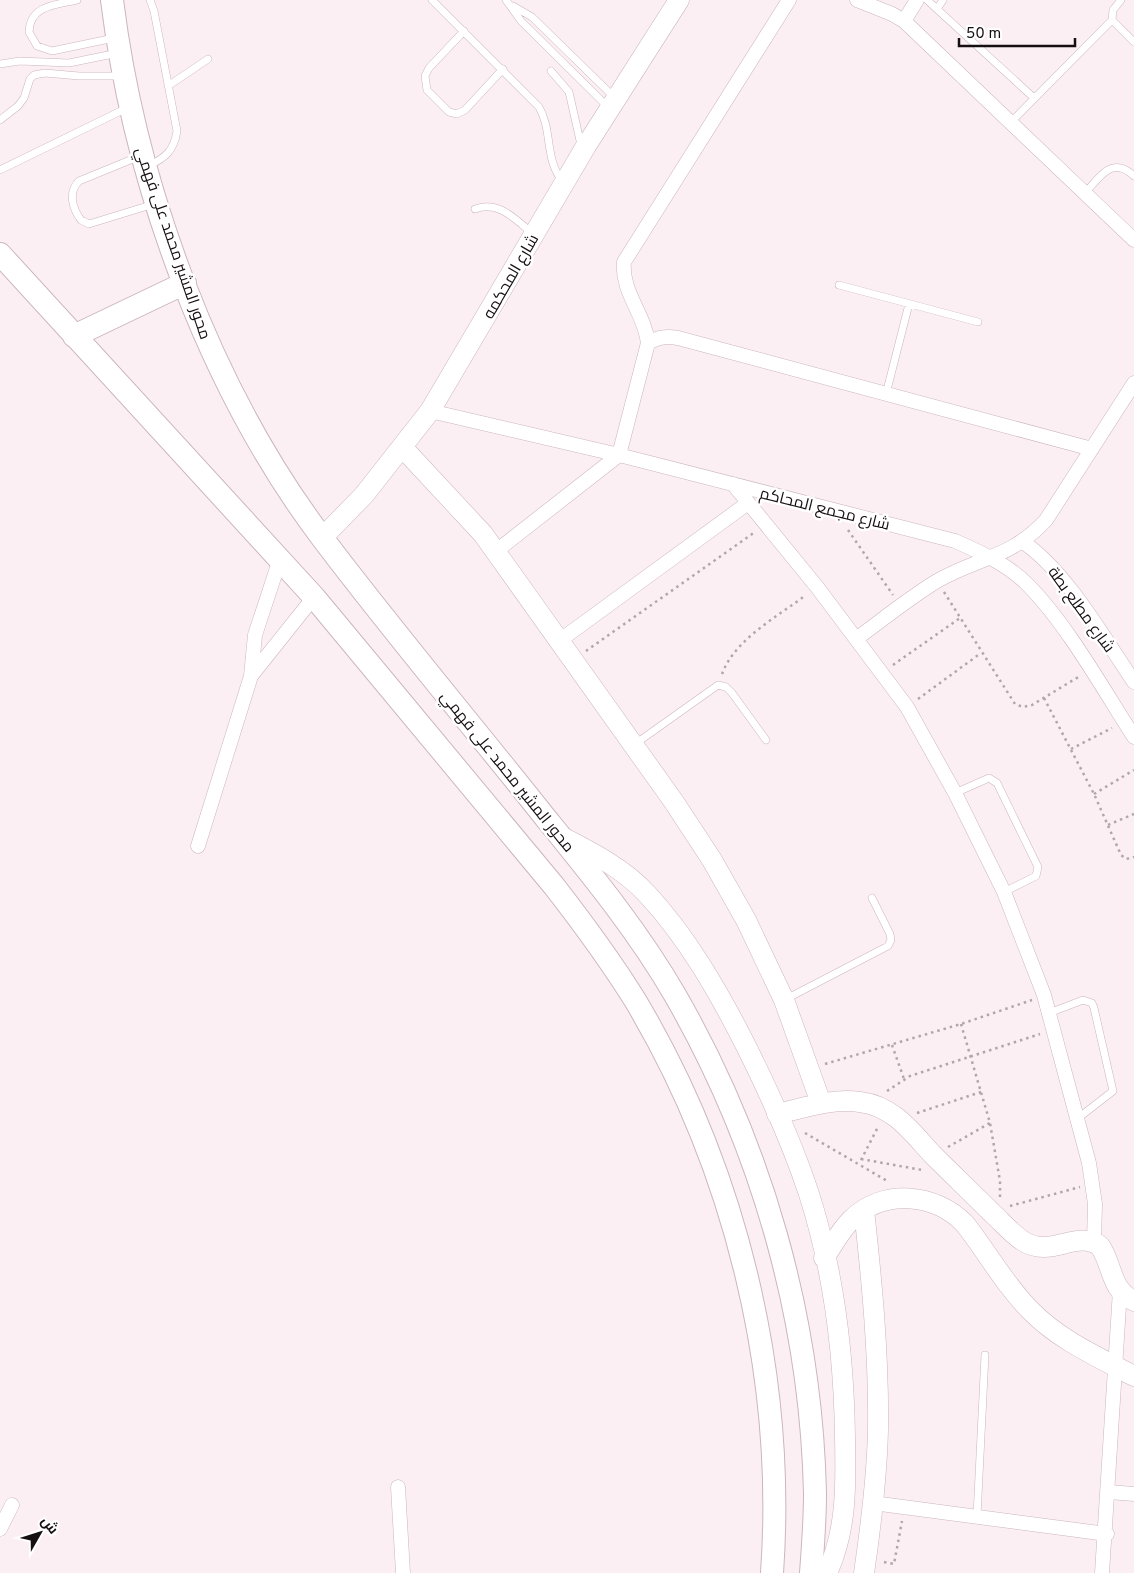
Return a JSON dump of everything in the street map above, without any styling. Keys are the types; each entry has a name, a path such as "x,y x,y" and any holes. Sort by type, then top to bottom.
{"main road":[{"name":"محور المشير محمد على فهمي","path":"112,0 129,107 157,203 184,283 210,346 253,433 288,491 322,538 627,920 675,996 717,1075 754,1166 783,1260 800,1338 811,1417 815,1496 812,1573"},
{"path":"0,254 314,597 582,922 634,1000 678,1082 718,1180 754,1311 769,1410 773,1462 772,1573"},
{"path":"74,336 184,283"}],"street":[{"path":"495,552 618,455 648,343 647,331 623,275 624,262 788,0"},
{"path":"857,0 892,14 904,22 1134,240"},
{"path":"904,22 917,0"},
{"name":"شارع المحكمه","path":"322,538 364,495 430,411 583,150 676,1"},
{"path":"648,343 657,338 668,336 1092,449"},
{"path":"856,639 937,581 964,568 993,558 1023,542 1046,520 1134,383"},
{"name":"شارع مجمع المحاكم","path":"430,411 618,455 955,540 993,558 1026,583 1053,614 1134,737"},
{"path":"402,448 468,518 495,552 674,802 712,860 746,920 784,1000 821,1103"},
{"path":"733,484 817,587 907,707 955,793 1004,892 1044,995 1077,1119 1093,1183 1094,1242"},
{"path":"559,641 748,503"},
{"name":"شارع مطلع بطة","path":"1023,542 1036,551 1063,579 1134,682"},
{"path":"198,846 250,676 255,635 280,559"},
{"path":"250,676 314,597"},
{"path":"560,836 610,863 645,892 660,909 712,984 755,1065 809,1194 824,1258 841,1358 845,1460 844,1517 840,1539 827,1573"},
{"path":"777,1114 821,1103 859,1101 888,1111 930,1163 996,1212 1022,1240 1037,1247 1053,1247 1079,1240 1094,1242 1104,1252 1114,1281 1127,1296 1116,1367 1102,1573"},
{"path":"824,1258 842,1231 864,1210 882,1202 900,1198 928,1201 954,1213 1031,1312 1059,1334 1134,1376"},
{"path":"864,1210 878,1359 878,1431 873,1503 865,1565"},
{"path":"973,1235 996,1212"},
{"path":"398,1487 404,1573"},
{"path":"1109,1492 1134,1494"},
{"path":"873,1503 1106,1534"},
{"path":"0,1529 12,1505"}],"lane":[{"path":"77,0 37,11 32,17 29,32 37,46 52,51 118,45"},
{"path":"150,0 154,10 177,131 176,143 170,153 161,160 144,162 79,181 73,190 73,202 81,220 90,224 157,203"},
{"path":"432,0 534,100 544,114 548,131 550,159 564,184"},
{"path":"506,0 521,21 612,103"},
{"path":"927,0 1034,98"},
{"path":"937,9 943,0"},
{"path":"1011,122 1112,20 1113,10 1121,0"},
{"path":"512,6 532,17 612,103"},
{"path":"1112,20 1134,42"},
{"path":"464,31 429,68 425,76 427,90 446,109 456,114 465,110 503,69"},
{"path":"0,64 69,63 118,45"},
{"path":"168,86 208,59"},
{"path":"36,62 38,74"},
{"path":"551,71 569,92 583,150"},
{"path":"0,120 18,106 24,98 30,79 38,74 124,76"},
{"path":"0,170 129,107"},
{"path":"1085,193 1105,171 1113,167 1122,167 1133,172"},
{"path":"475,209 486,206 500,209 534,235"},
{"path":"839,285 978,322"},
{"path":"886,394 909,304"},
{"path":"633,746 718,685 726,687 732,693 766,740"},
{"path":"955,793 990,778 997,783 1001,791 1038,867 1036,876 1004,892"},
{"path":"784,1000 888,946 891,940 890,934 872,898"},
{"path":"1049,1013 1083,1000 1092,1003 1094,1008 1113,1092 1077,1119"},
{"path":"977,1516 985,1355"}],"path":[{"path":"834,510 902,606"},
{"path":"573,661 766,525"},
{"path":"937,581 1014,704 1024,707 1032,705 1090,670"},
{"path":"718,685 724,668 740,647 817,587"},
{"path":"882,672 960,618"},
{"path":"907,707 981,654"},
{"path":"1044,698 1094,794 1123,857 1129,859 1134,857"},
{"path":"1071,749 1124,722"},
{"path":"1094,794 1134,770"},
{"path":"1108,825 1134,814"},
{"path":"809,1069 961,1024 1044,995"},
{"path":"961,1024 990,1123 1001,1193 996,1212"},
{"path":"859,1164 888,1111 891,1088 904,1079 1054,1030"},
{"path":"892,1044 904,1079"},
{"path":"888,1111 981,1092"},
{"path":"861,1159 930,1163 990,1123"},
{"path":"802,1131 892,1184"},
{"path":"996,1212 1093,1183"},
{"path":"865,1565 894,1564 905,1507"}]}
